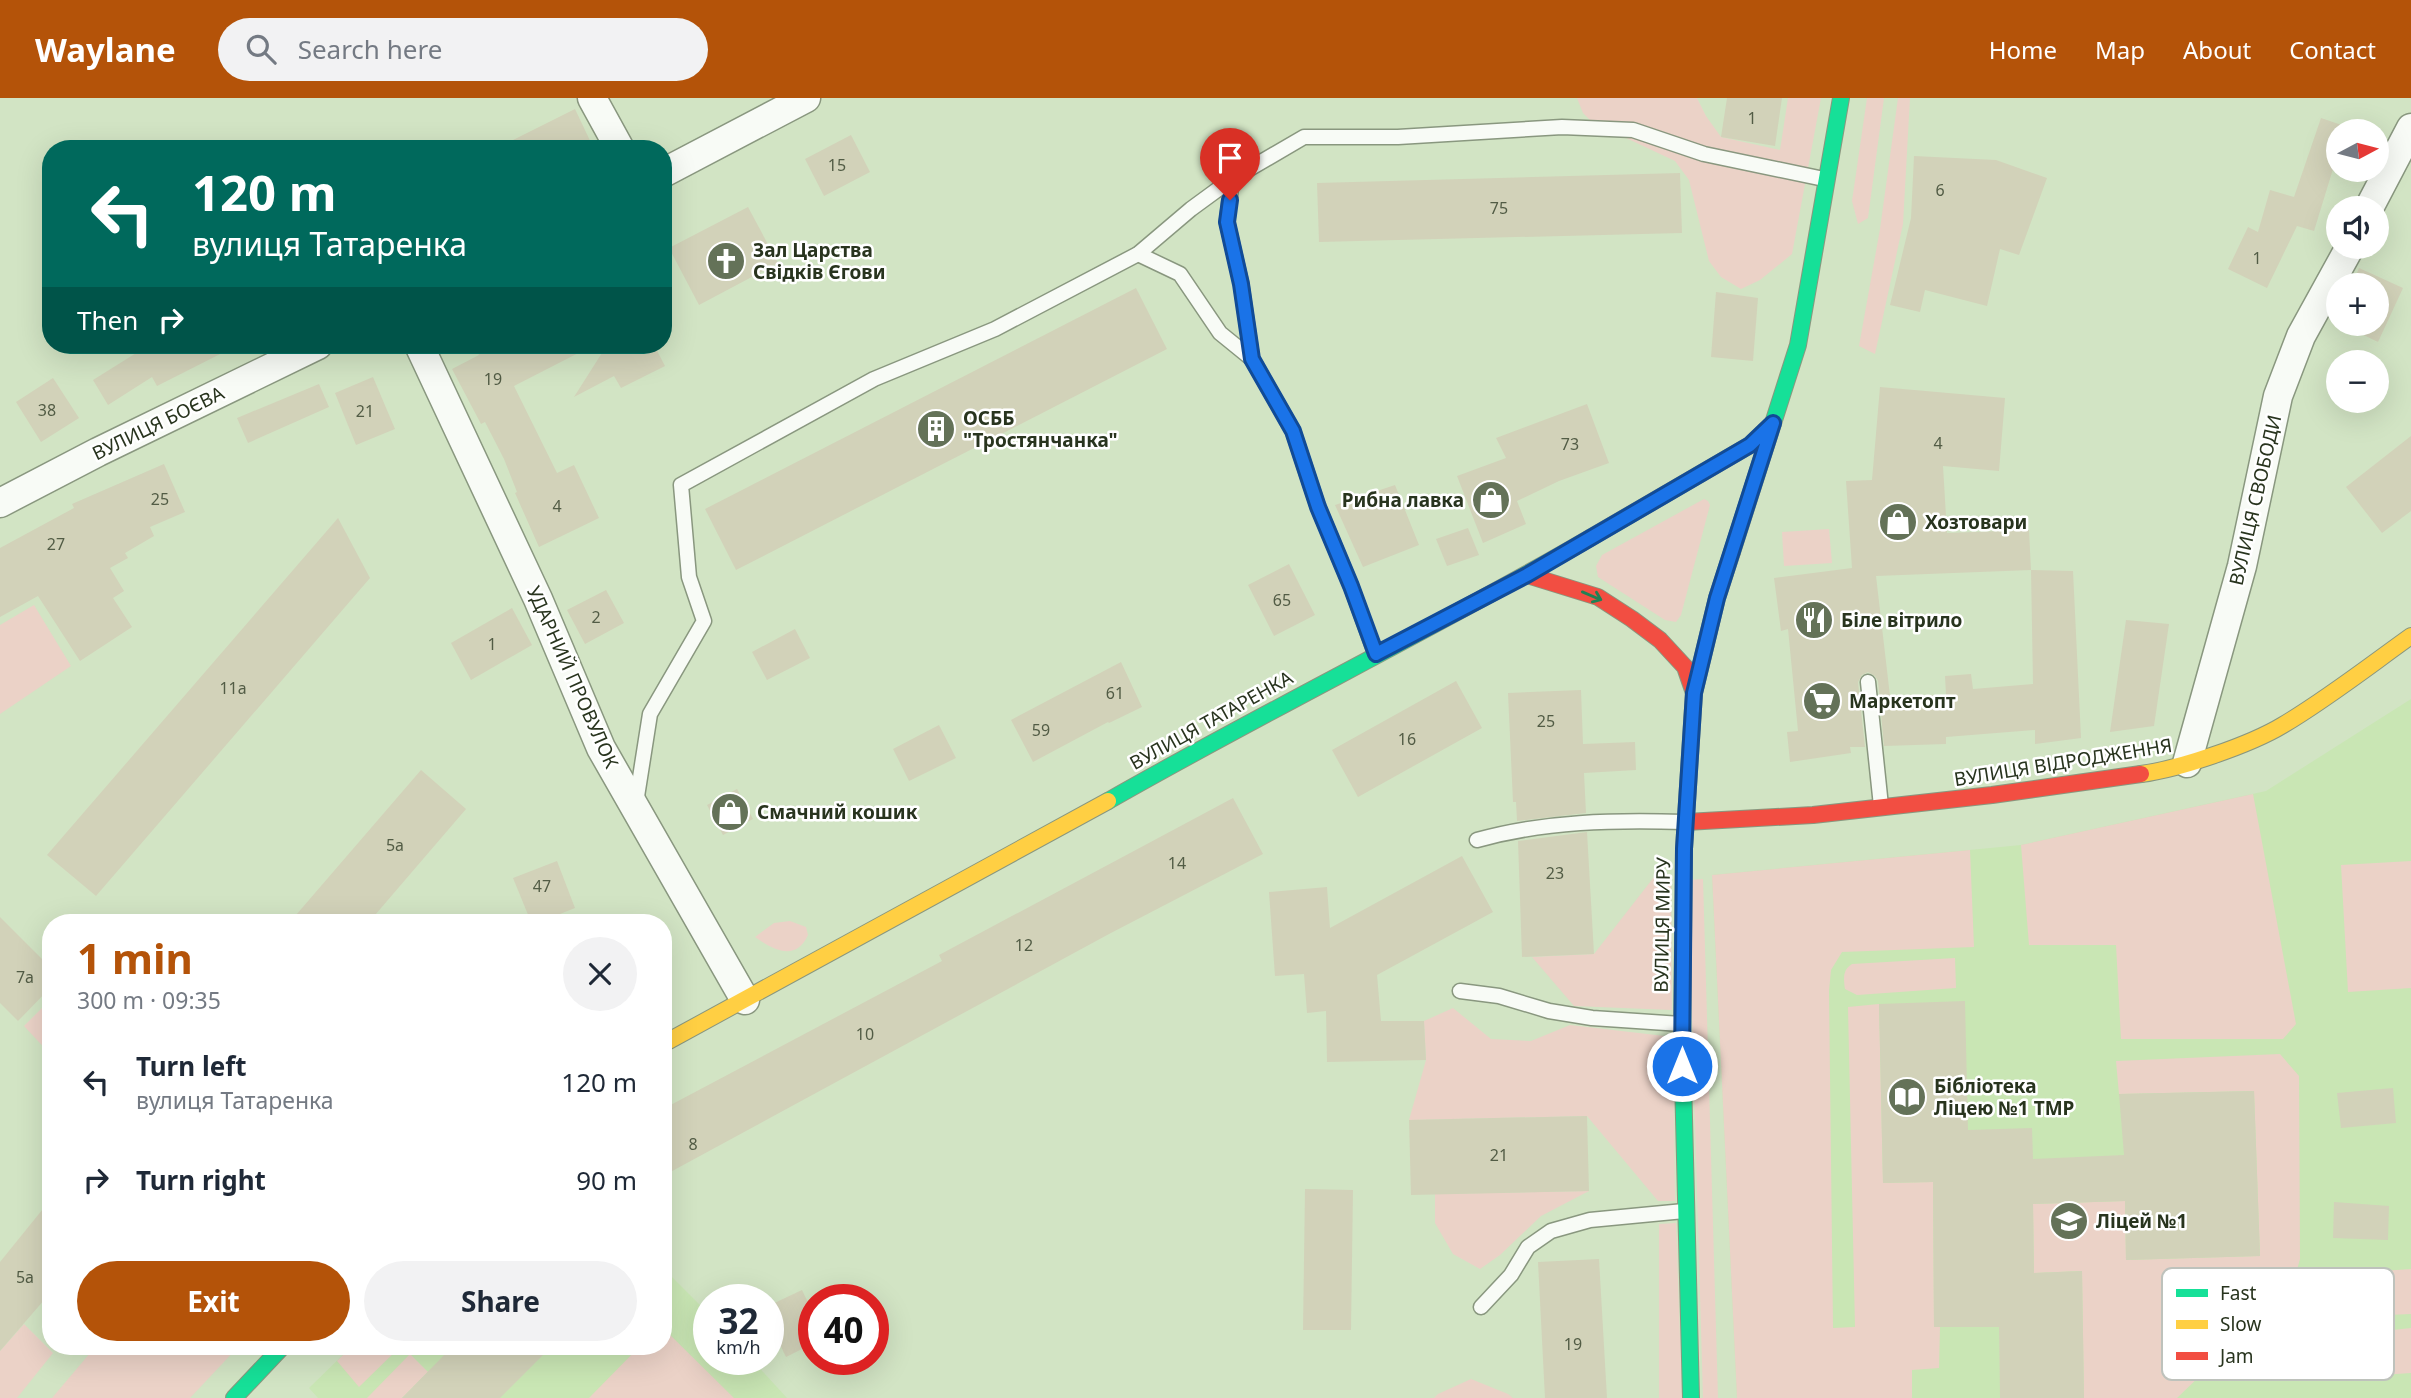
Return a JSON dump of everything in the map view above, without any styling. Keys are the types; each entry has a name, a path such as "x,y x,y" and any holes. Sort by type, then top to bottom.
{"street":[{"path":"592,98 615,140"},
{"path":"672,168 806,98"},
{"name":"ВУЛИЦЯ МИРУ","path":"1692,1398 1682,1024 1686,822 1694,693 1717,598 1798,345 1842,98"},
{"path":"2375,196 2411,128"},
{"name":"ВУЛИЦЯ СВОБОДИ","path":"2187,763 2242,566 2278,396 2301,337 2343,259"},
{"name":"ВУЛИЦЯ БОЄВА","path":"0,503 299,354"},
{"name":"УДАРНИЙ ПРОВУЛОК","path":"423,354 538,599 601,748 745,1000"},
{"name":"ВУЛИЦЯ ТАТАРЕНКА","path":"672,1039 1376,654 1527,575 1750,445 1773,423"},
{"path":"1527,575 1598,597 1632,620 1660,640 1685,667 1694,693"},
{"name":"ВУЛИЦЯ ВІДРОДЖЕННЯ","path":"1686,822 1813,815 1992,795 2163,771 2246,742 2282,726 2411,636"},
{"path":"234,1398 275,1355"}],"lane":[{"path":"636,808 650,715 704,621 688,577 681,485 874,379 995,329 1138,254 1191,209 1232,179 1304,137 1398,137 1562,127 1633,130 1704,154 1828,180"},
{"path":"1232,179 1227,222 1241,284 1252,359"},
{"path":"1138,254 1180,274 1220,332 1252,359 1293,431 1318,507 1376,654"},
{"path":"1868,682 1881,807"},
{"path":"1477,840 1506,831 1554,824 1606,821 1686,822"},
{"path":"1460,991 1499,996 1549,1011 1592,1018 1682,1024"},
{"path":"1481,1307 1511,1275 1528,1248 1551,1231 1590,1220 1686,1211"}],"shaded area":[{"path":"1577,98 1697,98 1721,137 1780,150 1788,98 1821,98 1792,254 1760,280 1741,289 1721,277 1709,261 1689,180 1675,161 1592,122 1583,113"},
{"path":"1867,98 1884,98 1868,218 1858,224 1852,201"},
{"path":"1898,98 1910,98 1903,224 1875,354 1859,346 1880,229"},
{"path":"1704,499 1710,505 1681,615 1676,622 1665,620 1598,577 1596,566 1602,555"},
{"path":"1829,529 1832,563 1784,566 1782,532"},
{"path":"34,605 71,666 0,714 0,625"},
{"name":"Ліцей №1","path":"2411,699 2411,1398 1737,1398 1712,875 2021,845 2266,791"},
{"path":"2253,794 2296,1024 2283,1039 2121,1039 2116,945 2029,945 2021,845"},
{"path":"1970,850 1974,947 1842,952 1831,970 1829,991 1833,1328 1855,1327 1848,1007 1879,1004 1883,1183 1933,1182 1934,1326 1940,1327 1939,1368 1912,1370 1912,1398 1737,1398 1712,875"},
{"path":"2411,861 2411,988 2348,992 2341,865"},
{"path":"1654,877 1671,878 1672,1010 1574,1006 1532,957 1594,954"},
{"path":"1703,879 1718,1398 1703,1398 1688,880"},
{"path":"790,921 806,927 808,935 797,949 777,949 755,937 774,923"},
{"path":"1955,958 1956,988 1857,995 1845,989 1845,972 1852,964"},
{"path":"42,1008 42,1045 24,1026"},
{"path":"1453,1008 1491,1039 1531,1041 1570,1025 1673,1037 1675,1201 1658,1201 1587,1116 1409,1120 1426,1060 1424,1021"},
{"path":"2280,1054 2299,1076 2300,1259 2298,1268 2162,1268 2162,1380 2196,1380 2177,1398 2084,1398 2082,1271 2034,1273 2033,1204 2125,1201 2126,1260 2260,1256 2254,1091 2119,1094 2116,1061"},
{"path":"1589,1191 1541,1216 1500,1255 1480,1269 1453,1254 1435,1223 1435,1194"},
{"path":"1676,1223 1682,1398 1659,1398 1659,1224"},
{"path":"2411,1269 2411,1314 2394,1315 2394,1270"},
{"path":"672,1277 693,1298 693,1375 766,1375 787,1398 318,1398 309,1388 343,1355 672,1355"},
{"path":"24,1324 42,1342 42,1355 51,1355 17,1398 0,1398 0,1351"},
{"path":"2411,1328 2411,1373 2394,1374 2394,1330"},
{"path":"672,1337 693,1358 693,1375 711,1375 734,1398 589,1398 631,1355 672,1355"},
{"path":"88,1355 231,1355 190,1398 52,1398"},
{"path":"343,1355 392,1355 359,1387 337,1361"},
{"path":"409,1355 428,1372 402,1398 367,1398"},
{"path":"1471,1379 1508,1394 1513,1398 1434,1398"}],"building":[{"path":"1727,98 1782,98 1775,146 1721,137"},
{"path":"575,109 590,140 513,140"},
{"path":"2321,118 2326,120 2326,182 2329,182 2314,231 2297,226 2267,288 2228,269 2248,227 2258,232 2270,190 2294,197"},
{"path":"851,135 870,172 824,196 805,159"},
{"path":"1914,156 1996,160 2047,178 2019,255 2000,249 1987,306 1925,290 1920,312 1890,305 1911,218"},
{"path":"1680,173 1682,233 1319,242 1317,183"},
{"name":"Зал Царства Свідків Єгови","path":"748,207 778,263 699,305 672,254 672,246"},
{"path":"2359,268 2370,273 2357,273"},
{"path":"2389,282 2403,288 2389,318"},
{"name":"ОСББ \"Тростянчанка\"","path":"1136,288 1167,349 736,570 705,509"},
{"path":"1716,292 1758,298 1753,361 1711,357"},
{"path":"2366,336 2381,336 2378,342"},
{"path":"135,354 220,354 157,386 152,377 108,405 93,380"},
{"path":"576,354 514,386 557,473 574,465 599,518 539,547 515,493 517,492 504,459 485,422 481,424 452,369 479,355"},
{"path":"601,354 659,354 665,366 621,388 614,376 574,397"},
{"path":"373,377 395,429 356,445 335,393"},
{"path":"53,378 79,418 41,442 16,402"},
{"path":"319,384 329,407 248,443 237,418"},
{"path":"1880,387 2005,398 1999,471 1943,466 1947,533 2029,530 2031,570 2073,571 2081,738 2035,744 2035,730 1946,737 1946,744 1884,746 1878,681 1868,672 1862,675 1858,682 1865,747 1850,747 1851,753 1790,762 1787,732 1798,731 1788,629 1781,631 1774,578 1852,568 1846,481 1872,480","holes":["2031,570 2033,684 1973,689 1971,674 1945,676 1946,695 1890,696 1876,576"]},
{"path":"1587,404 1609,463 1559,481 1517,501 1526,524 1483,543 1457,476 1506,458 1496,438"},
{"path":"2411,436 2411,511 2382,533 2346,487"},
{"path":"164,464 185,512 150,527 154,536 125,553 128,558 110,568 124,591 113,598 132,627 80,661 38,596 0,617 0,548 74,508 72,504"},
{"path":"1395,485 1419,545 1363,567 1335,505"},
{"path":"338,518 370,578 96,896 47,855"},
{"path":"1468,528 1479,555 1447,566 1436,539"},
{"path":"1289,564 1315,615 1274,636 1248,585"},
{"path":"606,590 624,623 585,644 567,610"},
{"path":"512,608 532,645 471,680 451,643"},
{"path":"2126,620 2169,624 2154,726 2110,732"},
{"path":"795,629 810,658 767,680 752,652"},
{"path":"1121,662 1142,707 1033,762 1011,720"},
{"path":"1456,681 1482,728 1358,797 1332,750"},
{"path":"1581,690 1583,744 1635,742 1636,770 1584,773 1586,813 1517,821 1516,802 1513,802 1508,693"},
{"path":"939,725 956,758 909,781 893,749"},
{"path":"421,770 466,809 376,914 297,914"},
{"name":"Смачний кошик","path":"737,789 753,819 723,835 707,805"},
{"path":"1233,798 1263,854 1109,934 672,1171 672,1104 942,961 939,955"},
{"path":"1587,832 1594,954 1522,957 1518,841"},
{"path":"1462,856 1493,912 1377,975 1381,1021 1424,1021 1426,1060 1327,1062 1326,1011 1307,1013 1304,974 1275,976 1269,892 1327,887 1330,928"},
{"path":"557,861 575,908 560,914 528,914 513,878"},
{"path":"0,917 42,959 42,996 18,1021 0,1003"},
{"path":"1965,1001 1968,1130 2032,1128 2033,1159 2124,1155 2119,1094 2254,1091 2260,1256 2126,1260 2125,1201 2033,1204 2034,1273 2082,1271 2084,1398 2000,1398 1999,1327 1934,1327 1933,1182 1883,1183 1879,1004"},
{"path":"2393,1088 2396,1123 2341,1128 2337,1093"},
{"path":"1587,1116 1589,1191 1411,1195 1409,1120"},
{"path":"1305,1189 1353,1190 1351,1330 1303,1330"},
{"path":"2334,1202 2389,1206 2388,1240 2333,1238"},
{"path":"42,1210 42,1302 0,1351 0,1262"},
{"path":"1599,1259 1607,1398 1545,1398 1538,1262"},
{"path":"798,1292 798,1351 786,1357 784,1353 784,1298"},
{"path":"444,1355 543,1355 500,1398 402,1398"}],"traffic: fast":[{"path":"1732,552 1798,345 1841,98"},
{"path":"1108,801 1590,538"},
{"path":"1682,1038 1691,1398"},
{"path":"234,1398 275,1355"}],"traffic: slow":[{"path":"1590,538 1750,445 1773,423"},
{"path":"1682,1038 1684,849 1694,693 1717,598 1732,552"},
{"path":"2141,774 2194,762 2269,733 2316,704 2411,636"},
{"path":"672,1039 1108,801"}],"traffic: jam":[{"path":"1527,575 1598,597 1632,619 1660,640 1685,667 1694,693"},
{"path":"1686,822 1813,815 1992,795 2141,774"}],"place":[{"name":"Зал Царства Свідків Єгови","path":"726,261"},
{"name":"ОСББ \"Тростянчанка\"","path":"936,429"},
{"name":"Рибна лавка","path":"1491,500"},
{"name":"Хозтовари","path":"1898,522"},
{"name":"Біле вітрило","path":"1814,620"},
{"name":"Маркетопт","path":"1822,701"},
{"name":"Смачний кошик","path":"730,812"},
{"name":"Бібліотека Ліцею №1 ТМР","path":"1907,1097"},
{"name":"Ліцей №1","path":"2069,1221"}],"route":[{"path":"1230,200 1227,222 1241,284 1252,359 1293,431 1318,507 1376,654 1527,575 1625,518 1750,445 1773,423 1717,598 1694,693 1684,849 1682,1066"}]}
